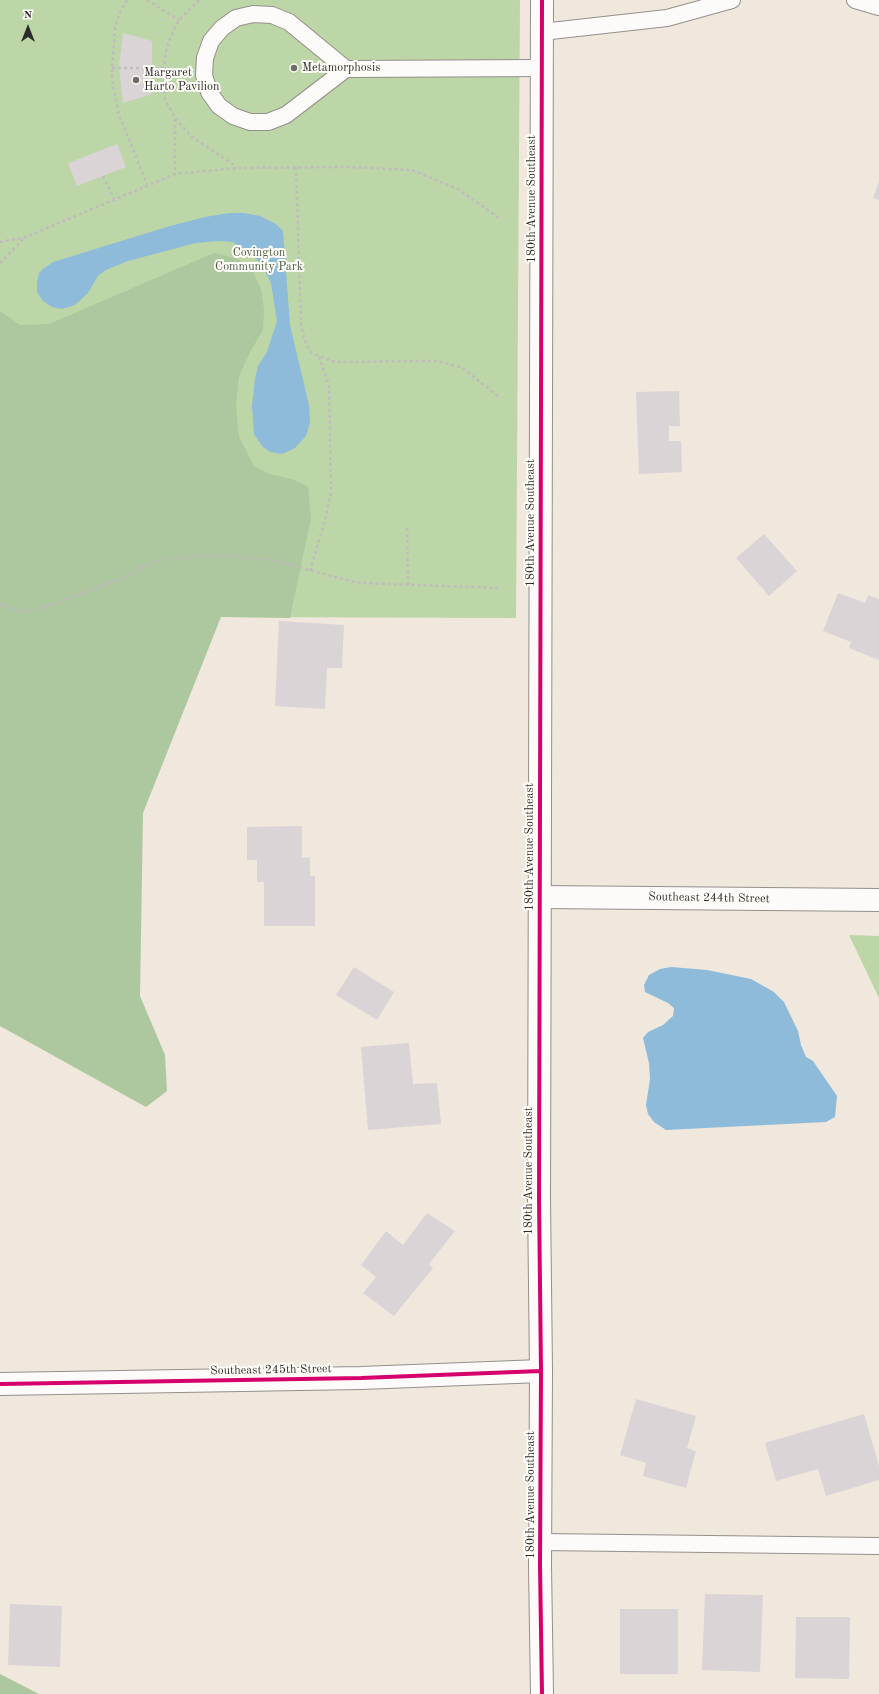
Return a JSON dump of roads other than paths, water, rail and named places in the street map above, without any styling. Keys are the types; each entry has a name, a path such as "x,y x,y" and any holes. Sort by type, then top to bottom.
{"street":[{"name":"180th Avenue Southeast","path":"542,0 539,1198 542,1694"},
{"name":"Southeast 244th Street","path":"540,897 879,900"},
{"name":"Southeast 245th Street","path":"0,1384 361,1378 541,1371"}],"lane":[{"path":"542,32 667,18 732,0"},
{"path":"855,0 879,7"},
{"path":"346,69 289,22 272,15 253,14 236,18 222,28 211,41 205,58 204,75 209,92 219,106 228,113 250,122 268,122 286,115 346,69 543,68"},
{"path":"540,1542 879,1546"}],"water":[{"path":"229,213 244,213 260,216 276,224 283,231 290,325 309,405 310,423 306,436 295,448 282,454 270,452 262,446 254,434 252,406 258,366 267,352 277,321 271,283 261,263 233,242 218,241 196,243 128,261 106,270 98,276 88,293 75,305 62,309 52,307 43,301 37,292 39,273 53,262 170,226 205,217"},
{"path":"671,967 707,970 751,979 774,992 784,1002 798,1031 801,1045 806,1057 813,1061 837,1096 835,1117 826,1122 666,1130 654,1122 648,1114 646,1105 650,1079 649,1063 643,1038 648,1032 663,1025 673,1016 674,1008 668,1003 645,992 644,985 649,975 660,969"}],"place":[{"name":"Metamorphosis","path":"294,68"},
{"name":"Margaret Harto Pavilion","path":"136,80"}],"park label":[{"name":"Covington Community Park","path":"259,260"}]}
